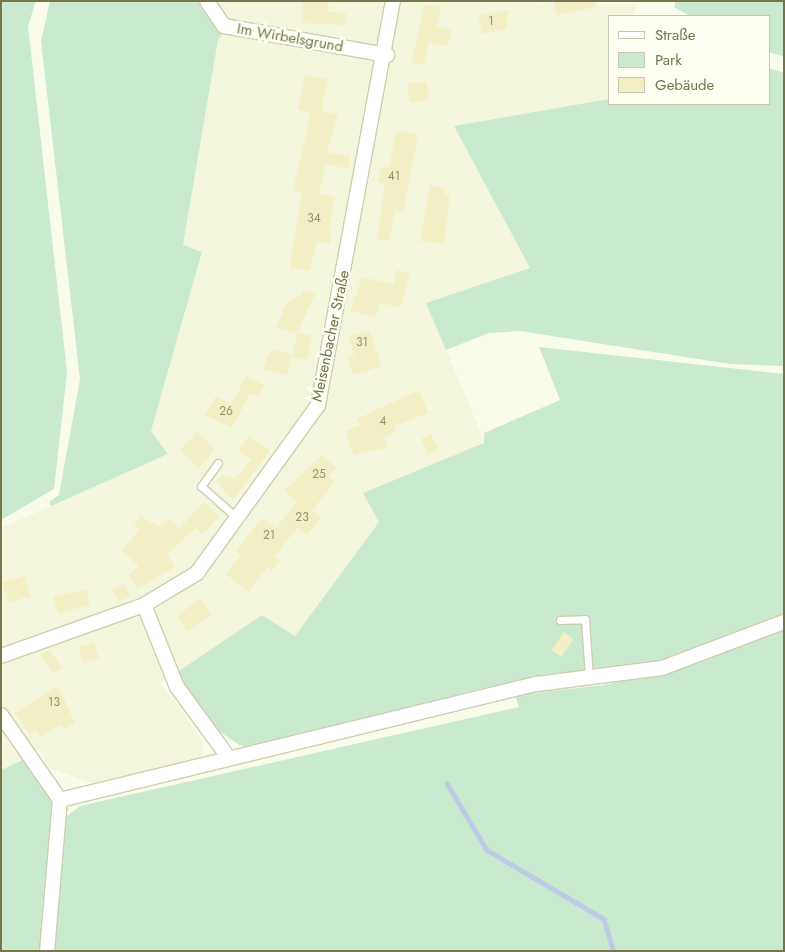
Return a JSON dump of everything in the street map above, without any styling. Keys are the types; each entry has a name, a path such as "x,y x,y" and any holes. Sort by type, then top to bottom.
{"street":[{"name":"Im Wirbelsgrund","path":"207,1 224,26 387,55"},
{"name":"Meisenbacher Straße","path":"1,656 144,605 197,574 318,405 387,55 393,1"},
{"path":"144,605 177,687 229,758"},
{"path":"60,800 537,684 589,679 662,668 784,622"},
{"path":"1,715 46,777 60,800 47,951"}],"lane":[{"path":"218,463 201,486 237,518"},
{"path":"560,620 586,619 589,679"}],"shaded area":[{"path":"217,1 638,4 633,15 608,15 608,99 454,126 530,268 427,303 485,443 363,493 379,522 295,636 262,615 161,683 204,742 202,758 96,785 49,768 39,749 1,770 1,528 168,454 151,431 202,253 183,246 218,40 231,22"}],"green space":[{"path":"1,1 36,1 28,26 67,372 54,489 1,520"},
{"path":"50,1 201,1 223,33 218,40 183,245 202,252 151,431 168,454 51,506 49,502 59,495 80,379 41,41"},
{"path":"676,1 784,1 784,57 770,52 770,15 688,15 674,7"},
{"path":"770,68 784,73 784,366 730,364 520,331 489,333 446,350 426,303 530,268 454,126 608,99 608,105 770,105"},
{"path":"539,347 784,374 784,617 658,663 483,688 256,749 239,745 216,729 184,690 176,673 262,615 295,636 379,522 363,493 484,443 484,433 560,400"},
{"path":"784,628 784,951 52,951 63,819 80,806 519,707 515,695 604,685 677,669"},
{"path":"26,758 45,782 54,812 43,951 1,951 1,770"}],"building":[{"path":"303,1 329,1 328,12 346,13 345,25 302,23"},
{"path":"554,1 596,1 596,7 556,15"},
{"path":"424,4 441,7 437,27 451,30 448,46 429,42 424,65 412,62"},
{"path":"509,10 506,29 482,34 478,15"},
{"path":"305,75 328,79 321,111 338,115 327,152 350,156 348,169 325,164 319,194 335,197 328,230 332,231 330,244 316,242 310,271 290,268 302,192 293,190 311,112 298,110"},
{"path":"427,82 428,101 409,102 408,83"},
{"path":"396,131 418,135 403,212 395,210 389,241 377,239 385,184 378,182 382,166 389,167"},
{"path":"430,185 445,188 444,194 450,195 444,244 420,241"},
{"path":"396,270 410,273 401,307 379,303 376,317 350,311 362,277 394,284"},
{"path":"303,290 315,294 297,333 276,328 287,302 302,295"},
{"path":"370,330 381,366 353,375 347,357 354,355 348,337"},
{"path":"297,333 312,336 307,359 292,357"},
{"path":"272,349 292,354 287,375 262,369"},
{"path":"246,376 264,385 258,397 250,393 232,428 205,415 216,396 232,404"},
{"path":"419,390 428,413 394,426 396,432 384,437 388,447 354,455 345,431 360,425 357,419"},
{"path":"197,432 216,449 199,467 180,451"},
{"path":"431,434 438,449 428,454 421,439"},
{"path":"249,435 270,451 233,500 216,481 222,475 235,479 252,460 238,451"},
{"path":"321,456 336,467 329,476 335,481 312,511 321,518 307,535 297,528 274,557 280,561 272,571 268,567 248,592 226,574 241,555 236,551 262,518 276,528 297,501 284,491"},
{"path":"204,502 219,517 202,535 196,528 167,554 175,567 137,589 129,575 139,566 122,550 140,530 134,526 140,516 160,527 169,518 179,529"},
{"path":"24,576 30,596 8,603 2,583"},
{"path":"125,584 130,597 118,602 113,589"},
{"path":"86,589 90,604 59,614 53,597"},
{"path":"200,599 211,614 188,631 177,616"},
{"path":"564,632 574,639 561,657 551,650"},
{"path":"94,642 99,658 84,663 79,647"},
{"path":"49,649 62,668 54,674 41,655"},
{"path":"58,686 75,723 64,730 60,724 41,737 36,730 30,734 16,713"}],"waterway":[{"path":"447,783 487,850 604,919 614,951"}]}
